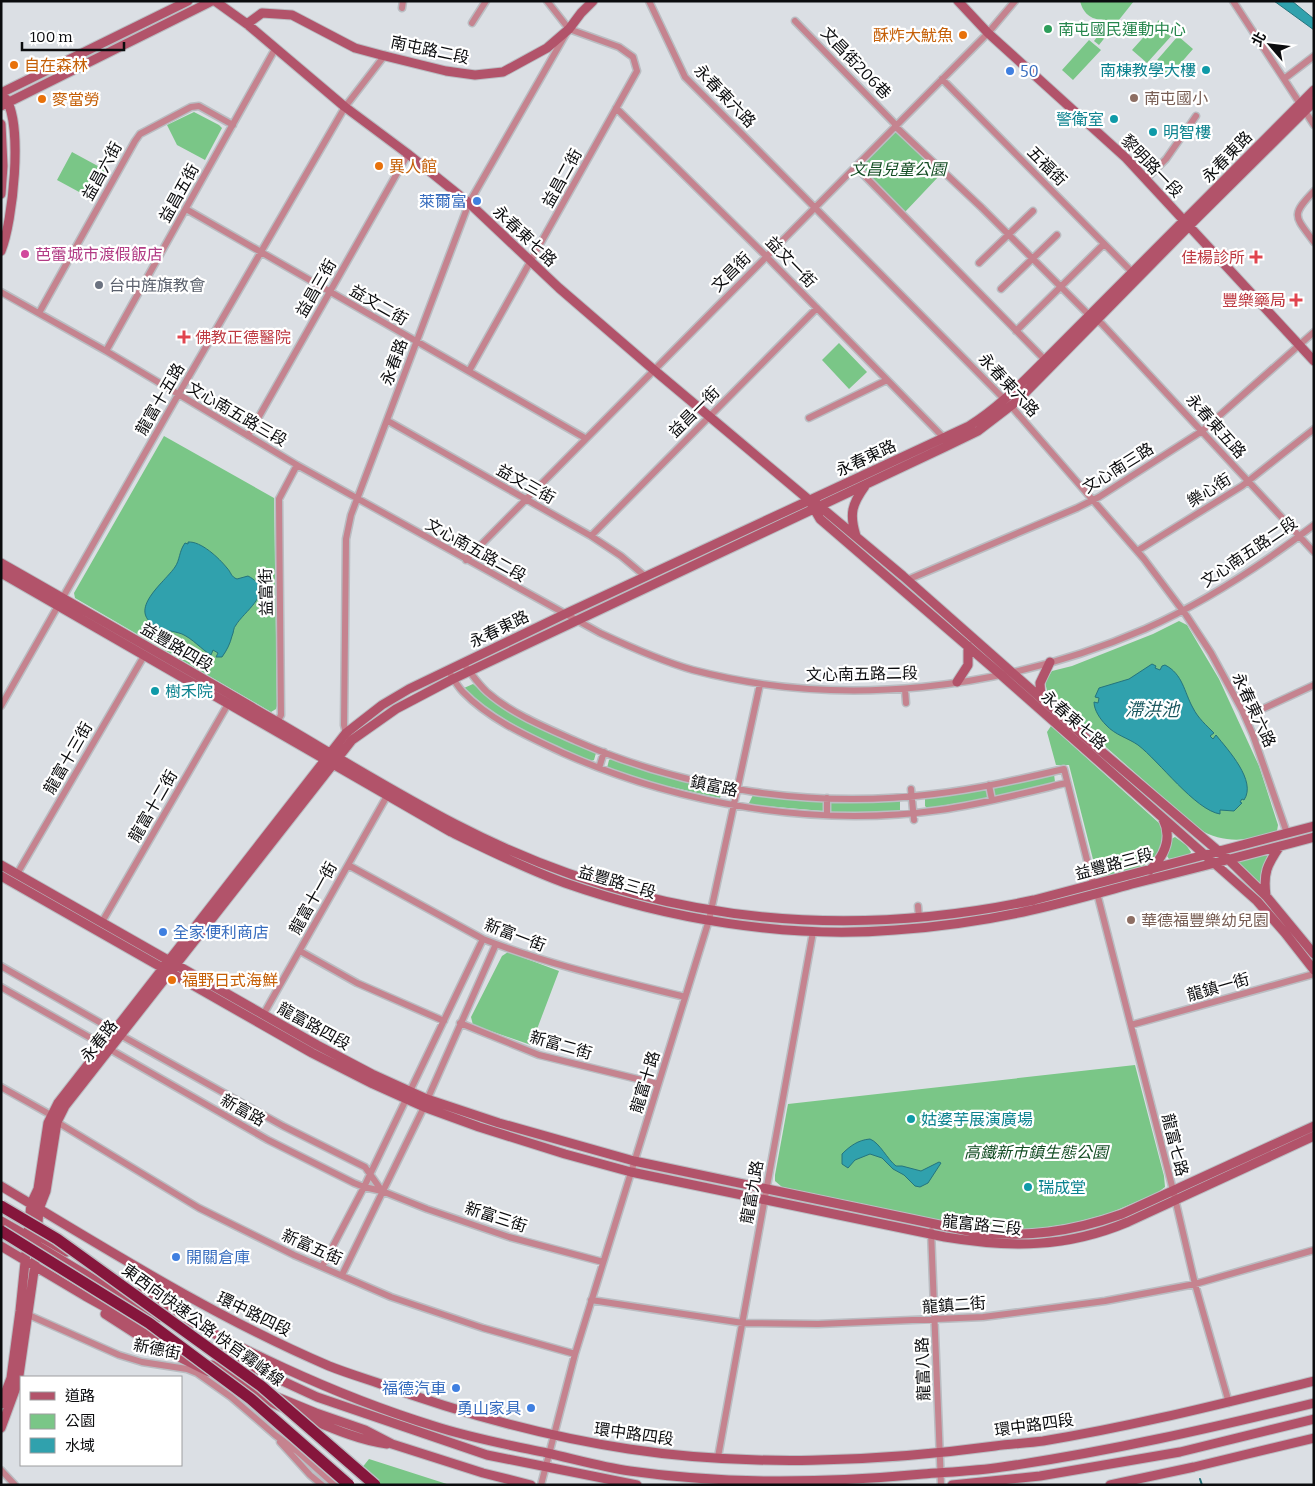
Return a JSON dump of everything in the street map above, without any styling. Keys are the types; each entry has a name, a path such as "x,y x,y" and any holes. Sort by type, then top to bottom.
{"highway":[{"name":"東西向快速公路 快官霧峰線","path":"1,1208 57,1240 261,1386 375,1485"},
{"name":"東西向快速公路 快官霧峰線","path":"1,1230 165,1335 251,1399 349,1485"}],"street":[{"path":"1,251 10,220 15,165 14,130 1,93 188,1"},
{"path":"4,104 214,1"},
{"name":"永春東七路","path":"214,1 247,24 345,107 469,203 531,263 654,370 907,580 1230,861 1266,896 1314,954"},
{"path":"472,23 486,1"},
{"path":"547,1 569,29"},
{"name":"南屯路二段","path":"247,24 262,13 292,15 355,48 446,71 475,75 500,72 547,48 569,29 593,1"},
{"name":"永春東六路","path":"649,1 684,77 1008,403 1137,551 1183,610 1211,653 1245,717 1287,833"},
{"name":"黎明路一段","path":"958,1 988,33 1111,144 1146,179 1314,361"},
{"name":"文昌街","path":"466,560 988,33 1015,1"},
{"path":"1233,1 1314,125"},
{"name":"文昌街206巷","path":"795,21 896,126 982,208"},
{"name":"益昌二街","path":"469,371 637,71 633,57 619,48 569,29"},
{"name":"永春路","path":"33,1238 30,1226 38,1189 48,1122 54,1118 58,1103 118,1034 349,736 344,725 346,539 357,498 388,421 469,203 569,29"},
{"name":"益昌五街","path":"106,351 275,49"},
{"name":"龍富十五路","path":"1,706 345,107 385,56"},
{"path":"1284,79 1314,56"},
{"name":"五福街","path":"942,79 1133,273"},
{"name":"永春東路","path":"349,736 371,712 392,698 451,675 469,671 978,430 1008,403 1302,107 1314,90"},
{"name":"永春東路","path":"1302,107 1314,102"},
{"name":"益昌六街","path":"39,313 140,134 191,107 199,106 233,125"},
{"name":"益文一街","path":"616,108 766,256 944,438"},
{"path":"1146,179 1166,159 1196,116"},
{"path":"1,124 3,166 1,194"},
{"name":"益昌三街","path":"248,436 408,154"},
{"path":"855,166 1048,363"},
{"path":"1314,191 1300,206 1297,213 1298,220 1314,242"},
{"name":"永春東五路","path":"982,208 1093,318 1102,324 1314,552"},
{"name":"益文二街","path":"186,209 585,438"},
{"path":"979,263 1033,211"},
{"name":"永春東路","path":"1093,318 1133,273 1186,224"},
{"path":"1001,289 1057,235"},
{"path":"1016,331 1104,244"},
{"name":"文心南五路三段","path":"1,292 106,351 297,465 357,498"},
{"name":"益昌一街","path":"591,536 816,308"},
{"name":"文心南三路","path":"907,580 1093,501 1202,431 1314,332"},
{"path":"809,418 887,380"},
{"name":"永春東路","path":"451,675 463,663 944,438 1008,403"},
{"name":"益文三街","path":"388,421 591,536 621,556 646,577"},
{"name":"樂心街","path":"1137,551 1248,482 1314,429"},
{"name":"益富街","path":"278,722 281,715 279,499 297,465"},
{"path":"856,536 852,511 855,500 866,484"},
{"name":"文心南五路二段","path":"357,498 576,620 639,651 691,670 760,684 830,691 904,689 957,682 1012,672 1093,649 1183,610 1235,580 1314,525"},
{"name":"永春東七路","path":"818,507 820,519 968,646 1257,901 1314,970"},
{"name":"益豐路四段","path":"1,563 278,722 331,758"},
{"name":"益豐路四段","path":"1,573 228,704 331,758"},
{"path":"957,682 968,665 968,646"},
{"name":"龍富十三街","path":"17,874 144,656"},
{"path":"1041,698 1040,683 1050,662"},
{"name":"鎮富路","path":"463,663 478,683 497,700 550,729 653,770 738,789 807,798 912,792 934,794 989,785 1064,768"},
{"name":"鎮富路","path":"451,675 463,692 489,714 537,741 599,768 633,780 700,799 734,805 827,815 913,812 939,810 992,800 1066,783"},
{"name":"龍富十路","path":"541,1485 574,1354 632,1172 710,915 760,684"},
{"path":"1245,717 1314,684"},
{"path":"904,689 906,702"},
{"name":"龍富十二街","path":"102,922 228,704"},
{"path":"599,768 604,752"},
{"name":"益豐路三段","path":"331,758 387,796 494,854 563,882 646,907 710,915 799,921 959,924 1006,915 1095,889 1150,870 1314,826"},
{"name":"益豐路三段","path":"331,758 454,824 539,862 618,890 650,899 755,926 814,932 871,932 920,923"},
{"name":"龍富七路","path":"1064,768 1066,783 1131,1025 1195,1284 1229,1402"},
{"path":"989,785 992,800"},
{"path":"912,792 914,820"},
{"name":"龍富十一街","path":"263,1015 387,796"},
{"path":"827,798 827,815"},
{"path":"1150,870 1166,847 1167,826 1162,817"},
{"name":"益豐路三段","path":"1095,889 1230,861 1314,837"},
{"path":"1266,896 1264,882 1266,871 1268,864 1280,846"},
{"name":"龍富路四段","path":"1,865 102,922 170,967 312,1053 479,1127 565,1154 632,1172"},
{"name":"新富一街","path":"348,865 483,939 554,964 686,997"},
{"name":"龍富路四段","path":"1,876 263,1015 408,1095"},
{"path":"918,906 920,923"},
{"name":"龍富九路","path":"718,1457 814,932"},
{"path":"322,1267 364,1188 483,939"},
{"path":"342,1276 425,1103 496,944"},
{"path":"300,950 357,983 444,1021"},
{"name":"新富路","path":"1,966 282,1126 365,1167 382,1191"},
{"name":"龍鎮一街","path":"1131,1025 1314,974"},
{"name":"新富路","path":"1,987 268,1140 364,1188 382,1191"},
{"name":"新富二街","path":"460,1023 539,1055 658,1084"},
{"name":"新富五街","path":"1,1087 199,1208 294,1255 391,1296 482,1328 574,1354"},
{"name":"龍富路四段","path":"425,1103 634,1161"},
{"name":"龍富路三段","path":"632,1172 931,1234 976,1242 1009,1245 1060,1241 1114,1228 1174,1195 1314,1126"},
{"name":"龍富路三段","path":"634,1161 931,1223 993,1234 1010,1235 1050,1233 1098,1222 1174,1195 1314,1136"},
{"name":"環中路四段","path":"1,1186 188,1298 232,1321 332,1367 434,1404 553,1436 629,1449 687,1456 777,1460 939,1453 1040,1441 1153,1421 1314,1381"},
{"name":"新富三街","path":"382,1191 427,1209 500,1234 603,1262"},
{"name":"永春路","path":"1,1428 18,1382 35,1206"},
{"path":"1,1208 30,1226"},
{"path":"1,1221 202,1328 323,1385 433,1426 491,1442 627,1471 687,1478 760,1481 874,1478 1001,1468 1173,1437 1314,1403"},
{"name":"龍富八路","path":"931,1223 941,1485"},
{"path":"33,1238 196,1340 317,1397 487,1455 637,1485"},
{"path":"1,1246 145,1330 261,1390 316,1413 366,1430 392,1444 484,1473 531,1485"},
{"name":"龍鎮二街","path":"591,1300 743,1323 818,1324 983,1317 1105,1301 1195,1284 1314,1250"},
{"name":"永春路","path":"1,1404 11,1378 24,1313"},
{"name":"新德街","path":"24,1313 119,1355 142,1362 187,1369 197,1373 231,1397 335,1485"},
{"path":"952,1485 1040,1476 1180,1452 1314,1419"},
{"name":"新德街","path":"275,1434 310,1475 322,1485"},
{"path":"1110,1485 1170,1473 1314,1438"},
{"path":"1,1470 15,1485"}],"green space":[{"path":"1080,1 1134,1 1099,45 1094,41 1110,20 1100,20 1091,17 1084,11"},
{"path":"1159,20 1174,33 1147,63 1132,50"},
{"path":"1178,36 1193,49 1166,80 1151,67"},
{"path":"1089,40 1101,50 1073,80 1062,70"},
{"path":"194,112 222,128 205,160 177,145 167,125"},
{"name":"文昌兒童公園","path":"896,131 940,175 905,212 860,168"},
{"path":"72,152 107,171 92,199 57,180"},
{"path":"839,343 867,372 849,389 822,360"},
{"path":"164,436 274,498 277,706 271,712 75,598 74,593"},
{"path":"1179,621 1187,625 1219,679 1259,766 1278,825 1277,831 1273,833 1236,840 1217,837 1199,829 1048,695 1045,682 1052,671 1072,666 1153,634"},
{"path":"473,684 497,704 543,729 596,753 594,760 591,761 557,747 524,731 493,712 464,690 464,688"},
{"path":"1051,726 1159,823 1163,832 1162,842 1159,851 1147,864 1121,873 1102,877 1097,875 1069,765 1056,765 1047,732"},
{"path":"611,759 677,780 721,789 720,798 653,783 607,768"},
{"path":"1054,774 1055,782 993,796 994,787"},
{"path":"985,789 989,797 985,799 927,808 925,806 925,799 927,798"},
{"path":"753,795 822,801 824,803 823,811 752,805 749,803"},
{"path":"831,801 900,801 900,810 895,812 830,811"},
{"path":"1175,837 1186,845 1191,852 1189,855 1169,859 1167,856 1171,839"},
{"path":"1270,853 1262,871 1262,886 1236,862"},
{"path":"508,952 559,971 531,1045 473,1025 471,1017 502,956"},
{"name":"高鐵新市鎮生態公園","path":"1135,1065 1164,1176 1165,1187 1157,1193 1110,1213 1073,1223 1029,1230 973,1227 782,1187 775,1181 788,1104"},
{"path":"369,1459 450,1485 368,1485 357,1474"}],"water":[{"path":"1274,1 1292,1 1314,19 1314,30"},
{"path":"188,542 198,544 215,555 235,578 248,576 260,588 256,600 235,626 227,649 222,657 216,657 218,653 213,650 211,655 182,634 156,626 148,619 145,612 150,596 175,567 183,546 185,543 188,544"},
{"name":"滯洪池","path":"1152,664 1160,670 1165,665 1176,673 1195,712 1214,733 1210,736 1213,739 1216,735 1234,757 1244,775 1247,792 1244,800 1242,799 1240,802 1242,803 1234,811 1220,810 1220,814 1210,811 1200,804 1147,752 1117,734 1104,723 1098,714 1094,702 1098,703 1099,698 1095,697 1099,688 1129,679"},
{"path":"870,1139 877,1144 896,1166 921,1171 939,1162 941,1163 928,1183 920,1187 915,1186 882,1158 870,1154 855,1160 848,1168 842,1164 842,1154 845,1151 858,1142"}],"waterway":[{"path":"1200,1479 1202,1485"}],"place":[{"name":"南屯國民運動中心","path":"1048,29"},
{"name":"酥炸大魷魚","path":"963,35"},
{"name":"自在森林","path":"14,65"},
{"name":"南棟教學大樓","path":"1206,70"},
{"name":"50","path":"1010,71"},
{"name":"南屯國小","path":"1134,98"},
{"name":"麥當勞","path":"42,99"},
{"name":"警衛室","path":"1114,119"},
{"name":"明智樓","path":"1153,132"},
{"name":"異人館","path":"379,166"},
{"name":"萊爾富","path":"477,201"},
{"name":"芭蕾城市渡假飯店","path":"25,254"},
{"name":"佳楊診所","path":"1256,257"},
{"name":"台中旌旗教會","path":"99,285"},
{"name":"豐樂藥局","path":"1296,300"},
{"name":"佛教正德醫院","path":"184,337"},
{"name":"樹禾院","path":"155,691"},
{"name":"華德福豐樂幼兒園","path":"1131,920"},
{"name":"全家便利商店","path":"163,932"},
{"name":"福野日式海鮮","path":"172,980"},
{"name":"姑婆芋展演廣場","path":"911,1119"},
{"name":"瑞成堂","path":"1028,1187"},
{"name":"開關倉庫","path":"176,1257"},
{"name":"福德汽車","path":"456,1388"},
{"name":"勇山家具","path":"531,1408"}]}
